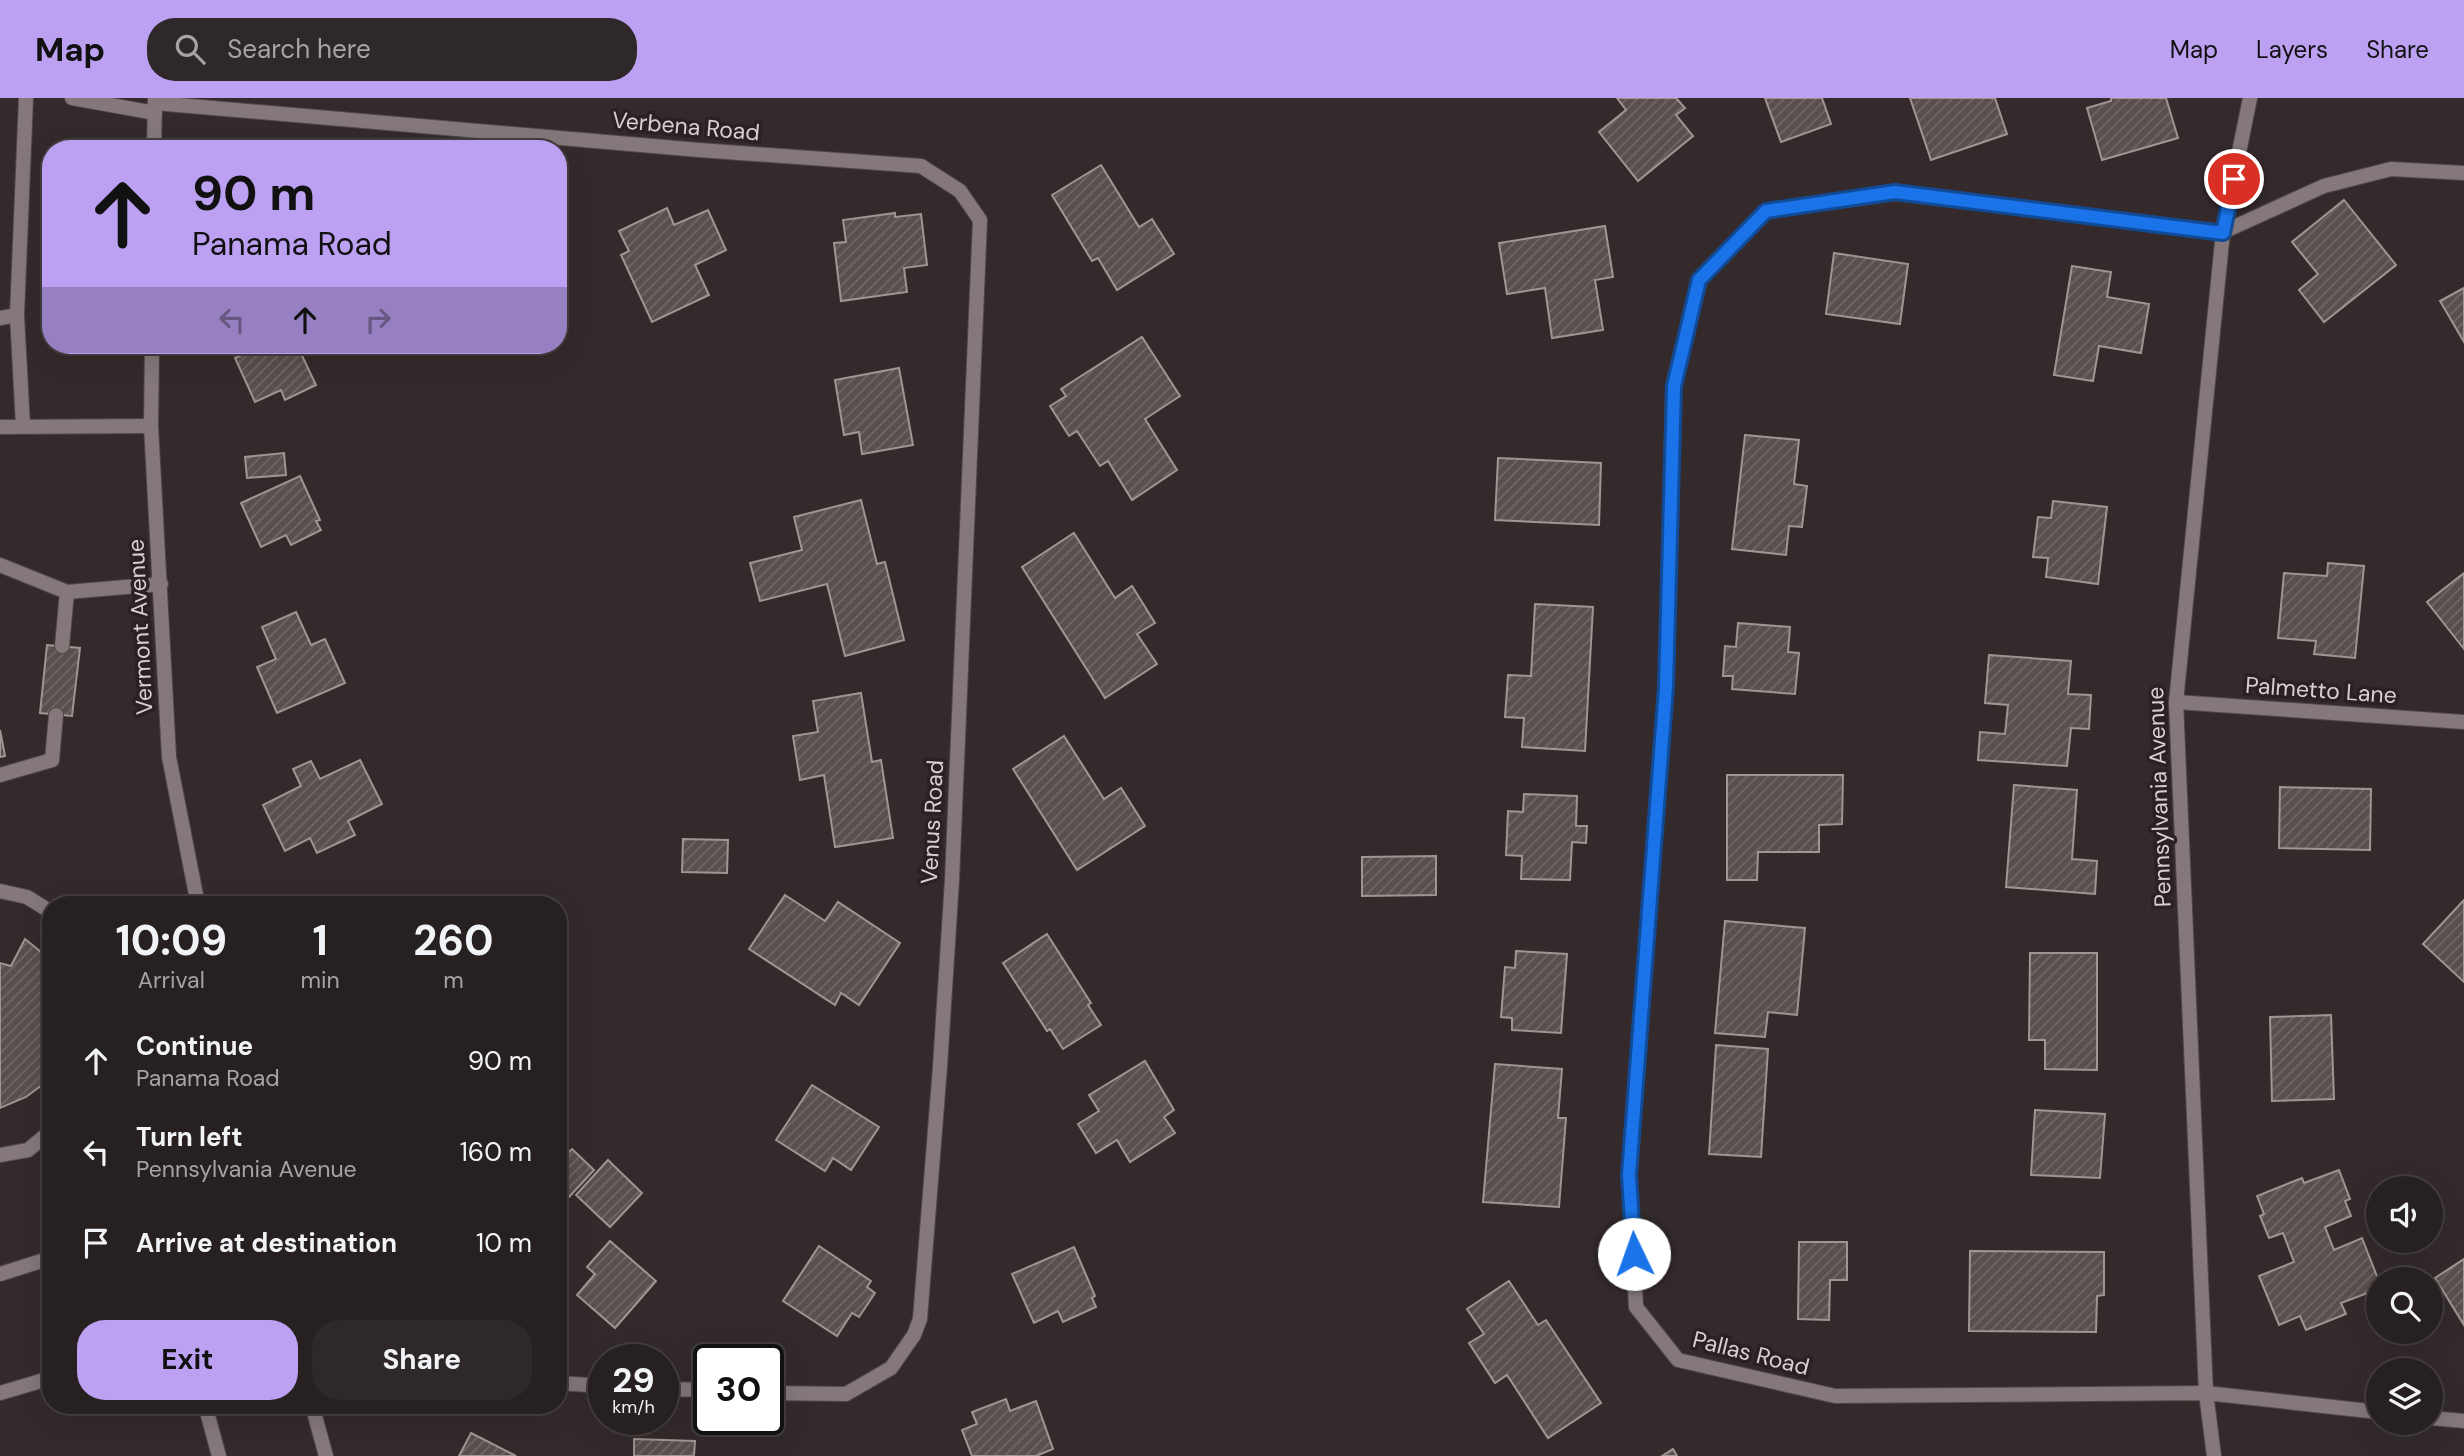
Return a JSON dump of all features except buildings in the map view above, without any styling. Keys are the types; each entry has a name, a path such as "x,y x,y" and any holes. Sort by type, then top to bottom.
{"street":[{"path":"23,426 17,316 26,98"},
{"name":"Verbena Road","path":"72,98 921,166"},
{"name":"Pennsylvania Avenue","path":"2214,1456 2206,1393 2176,702 2223,233 2250,98"},
{"path":"154,140 155,105"},
{"name":"Venus Road","path":"784,1393 846,1394 891,1368 914,1335 920,1319 952,880 980,220 960,191 921,166"},
{"path":"2223,233 2324,187 2391,169 2464,173"},
{"name":"Pallas Road","path":"2223,233 1895,192 1766,211 1699,280 1674,386 1666,687 1629,1175 1636,1307 1678,1360 1835,1396 2206,1393 2366,1411"},
{"path":"0,318 17,316"},
{"name":"Vermont Avenue","path":"152,354 152,426 169,757 196,896"},
{"path":"0,428 152,426"},
{"path":"0,565 67,592 161,584"},
{"path":"62,646 67,592"},
{"name":"Palmetto Lane","path":"2176,702 2464,722"},
{"path":"0,775 52,760 56,715"},
{"path":"0,891 27,897 42,906"},
{"path":"0,1154 28,1150 42,1138"},
{"path":"0,1274 42,1261"},
{"path":"0,1393 42,1381"},
{"path":"567,1384 588,1385"},
{"path":"207,1414 219,1456"},
{"path":"314,1414 326,1456"},
{"path":"2443,1419 2464,1421"}],"route":[{"path":"1634,1254 1629,1175 1666,687 1674,386 1699,280 1766,211 1895,192 2223,233 2234,179"}]}
